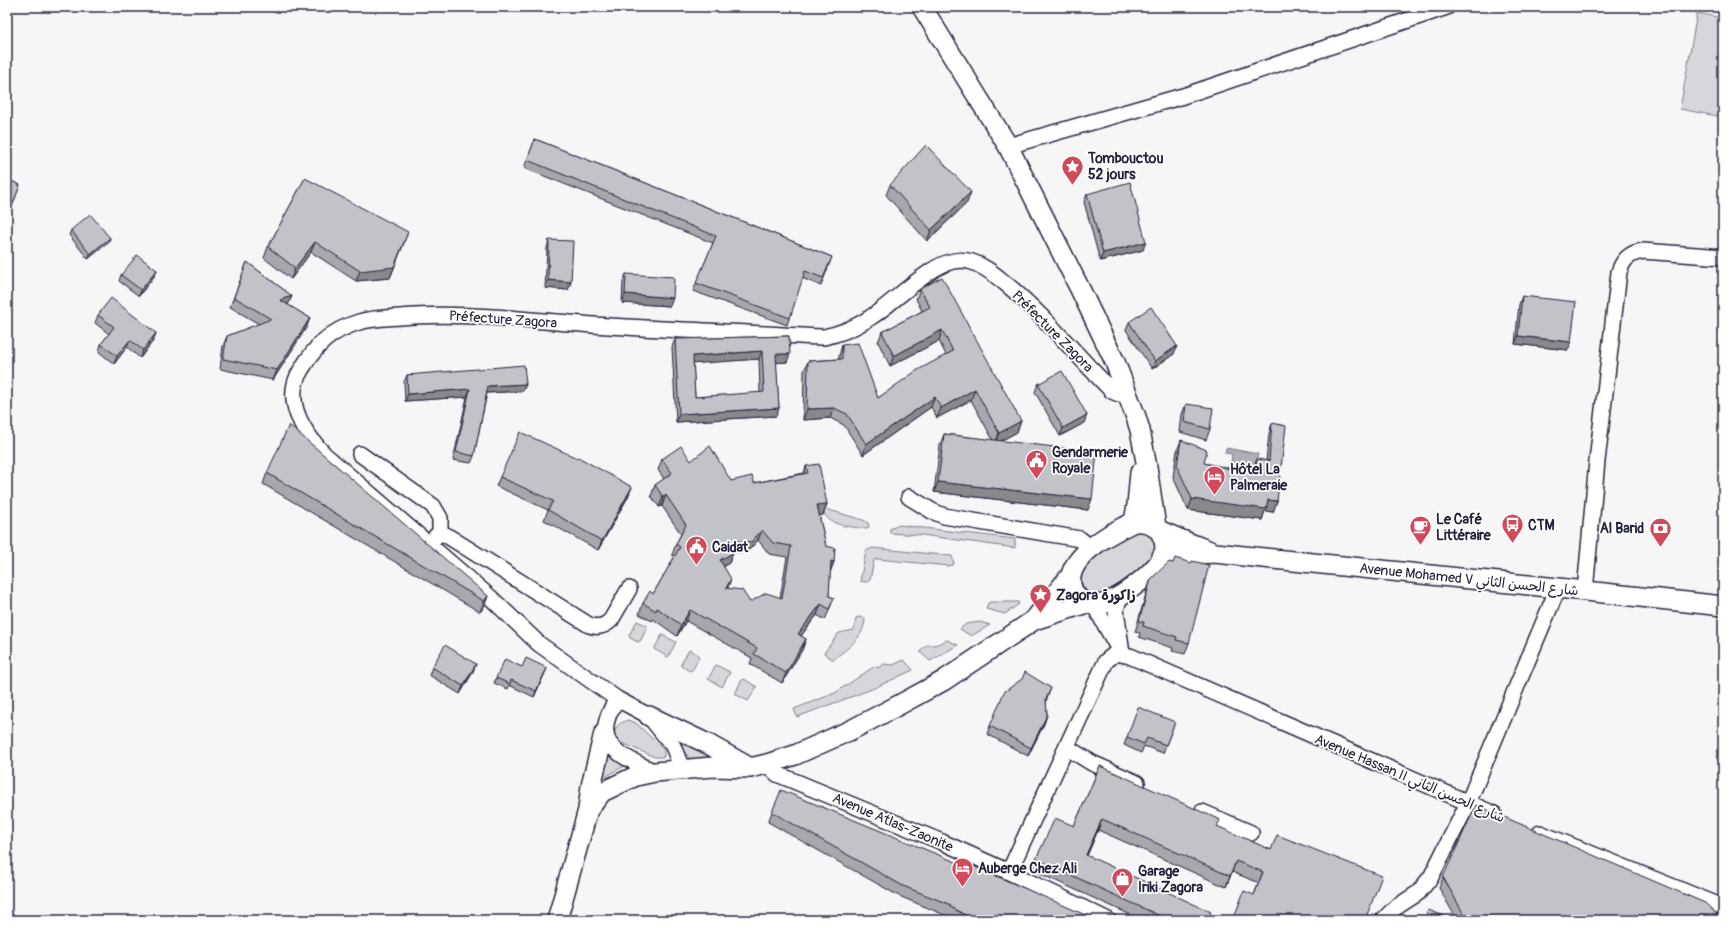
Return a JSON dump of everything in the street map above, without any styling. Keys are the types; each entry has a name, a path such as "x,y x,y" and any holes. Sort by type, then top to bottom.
{"main road":[{"path":"922,7 1008,146 1083,296 1127,392 1136,417 1143,446 1157,529 1163,537 1165,546 1162,556 1149,572 1120,595 1109,601 1090,604 1034,620"},
{"path":"1134,522 1143,446"},
{"path":"588,810 602,792 636,776 682,769 758,766 816,746 898,706 943,681 1034,620 1071,575 1076,564 1091,548 1114,532 1134,522 1144,522 1215,554"},
{"path":"1162,556 1215,554"},
{"name":"Avenue Mohamed V شارع الحسن الثاني","path":"1215,554 1723,606"},
{"path":"1071,575 1071,586 1074,593 1080,599 1090,604"},
{"path":"649,716 758,766"},
{"path":"557,920 588,810 591,786 604,733"}],"street":[{"path":"1008,146 1183,96 1447,7"},
{"path":"1585,591 1610,348 1619,272 1622,264 1627,257 1634,253 1643,251 1723,257"},
{"name":"Préfecture Zagora","path":"649,716 617,699 539,644 492,598 325,455 312,441 299,418 293,394 294,383 300,370 315,348 327,337 359,322 432,314 681,330 824,337 859,325 939,266 963,260 972,262 990,271 1034,308 1112,391 1119,394 1127,392"},
{"path":"360,454 433,506 440,518 440,533 429,544"},
{"path":"909,497 932,511 944,516 1080,539 1091,548"},
{"path":"440,533 446,535 589,625 595,627 606,624 611,620 629,588"},
{"path":"1383,920 1395,908 1418,892 1431,876 1468,803 1558,588"},
{"path":"1120,595 1116,610 1122,654"},
{"path":"1090,604 1122,654"},
{"path":"1009,872 1106,661 1111,655 1116,653 1122,654"},
{"name":"Avenue Hassan II شارع الحسن الثاني","path":"1122,654 1510,821"},
{"path":"617,699 608,716 604,733 616,751 655,772"},
{"path":"649,716 673,746 682,769"},
{"path":"1066,747 1092,763 1150,788"},
{"name":"Avenue Atlas-Zaonite","path":"758,766 942,842 1009,872 1108,920"},
{"path":"1186,805 1251,834"},
{"path":"1524,827 1723,907"}],"shaded area":[{"path":"1697,13 1723,18 1723,117 1680,109"},
{"path":"1226,448 1258,454 1255,466 1231,462 1232,454 1225,453"},
{"path":"822,508 863,520 868,523 869,527 866,529 846,526 833,522 824,514"},
{"path":"899,525 1015,539 1015,548 922,535 890,533 890,529"},
{"path":"1135,530 1145,530 1156,540 1155,550 1150,558 1137,573 1112,590 1096,594 1087,591 1082,584 1081,575 1091,559 1110,545"},
{"path":"872,548 952,556 954,564 949,566 877,559 874,560 870,580 867,582 860,581 866,551"},
{"path":"1018,602 1019,604 1005,614 986,609 988,603"},
{"path":"856,618 865,618 862,632 849,647 833,660 824,653 839,633 854,630"},
{"path":"637,621 646,625 647,627 641,640 638,642 630,638 629,635"},
{"path":"980,622 990,625 971,636 960,629 966,624"},
{"path":"662,635 676,642 668,657 654,649"},
{"path":"947,640 958,645 930,661 920,652 927,645 935,645"},
{"path":"689,650 697,654 699,657 693,669 690,671 681,666"},
{"path":"904,660 913,670 872,689 797,717 794,709 835,693 875,666 878,668 884,664 893,665"},
{"path":"716,665 730,672 722,687 708,679"},
{"path":"744,679 757,687 748,701 735,694 741,681"},
{"path":"628,720 636,723 664,750 664,757 655,757 617,741 615,734 616,728 621,723"},
{"path":"676,738 709,754 710,756 708,758 690,759 674,739"},
{"path":"607,754 618,762 626,765 605,777 603,775"}],"building":[{"path":"535,139 832,257 823,278 805,271 790,318 696,283 716,236 527,160"},
{"path":"926,145 971,192 931,230 890,185"},
{"path":"305,178 408,232 394,267 360,271 315,242 295,268 268,247"},
{"path":"7,179 20,185 13,204 7,201"},
{"path":"1130,182 1146,242 1103,253 1087,194"},
{"path":"90,214 110,238 90,254 71,230"},
{"path":"549,240 573,241 571,282 548,280"},
{"path":"137,255 157,270 141,290 121,275"},
{"path":"247,262 292,296 280,300 310,318 277,370 223,359 227,336 271,319 234,297"},
{"path":"626,274 674,277 673,298 625,294"},
{"path":"942,277 1021,421 999,433 975,389 941,408 935,397 866,444 847,414 834,408 807,409 808,361 842,359 842,345 858,343 878,398 916,371 953,351 942,330 894,356 882,332 930,307 920,289"},
{"path":"1522,296 1576,302 1571,342 1518,336"},
{"path":"111,298 156,333 143,350 130,340 117,356 101,344 114,327 98,315"},
{"path":"1151,307 1177,346 1155,361 1129,322"},
{"path":"789,336 790,354 776,354 779,408 679,414 675,339","holes":["762,351 764,392 695,397 693,356"]},
{"path":"524,365 526,384 488,386 474,456 456,452 470,389 408,394 407,375"},
{"path":"1062,371 1087,415 1063,428 1038,384"},
{"path":"1186,404 1213,408 1210,429 1184,422"},
{"path":"1272,423 1286,426 1277,501 1268,500 1266,509 1192,499 1177,466 1181,440 1207,450 1204,463 1254,474 1257,459 1269,461"},
{"path":"289,425 488,596 484,601 267,473"},
{"path":"520,432 577,458 578,457 632,487 602,541 548,510 553,501 500,477"},
{"path":"944,434 1097,452 1092,499 938,482"},
{"name":"Caidat","path":"681,446 691,461 710,446 731,481 752,476 754,483 808,473 806,466 819,464 827,504 817,505 826,546 835,548 834,562 831,561 829,596 834,598 829,609 821,604 798,634 806,639 786,673 754,654 757,648 690,610 681,625 657,608 656,611 643,603 650,591 653,594 680,547 676,544 686,525 666,495 663,497 655,485 672,473 662,459","holes":["762,530 773,543 791,546 782,598 766,593 750,602 742,590 726,588 731,579 720,560 733,553 737,541 751,542"]},
{"path":"1175,558 1191,563 1192,561 1209,565 1189,643 1176,640 1177,637 1143,626 1144,622 1139,621 1151,579 1169,562 1173,563"},
{"path":"445,645 476,664 463,686 432,667"},
{"path":"526,658 547,668 536,691 511,680 510,684 496,678 505,659 522,667"},
{"path":"1025,672 1051,688 1046,699 1047,715 1031,748 990,726 1004,692 1022,679"},
{"path":"1138,707 1175,722 1166,745 1147,738 1144,744 1127,737"},
{"path":"1100,766 1220,820 1217,826 1271,850 1277,835 1382,876 1365,920 1233,920 1244,891 1254,895 1263,872 1236,861 1230,876 1102,819 1086,855 1211,912 1207,920 1169,920 1036,859 1055,818 1074,826"},
{"path":"781,790 968,867 969,864 1097,920 975,920 950,907 951,905 903,886 772,812"},
{"path":"1476,805 1705,903 1723,920 1467,920 1443,877"},
{"path":"1428,910 1455,920 1424,920"}],"place":[{"name":"Tombouctou 52 jours","path":"1072,186"},
{"name":"Gendarmerie Royale","path":"1037,480"},
{"name":"Hôtel La Palmeraie","path":"1215,496"},
{"name":"CTM","path":"1513,544"},
{"name":"Le Café Littéraire","path":"1421,546"},
{"name":"Al Barid","path":"1660,548"},
{"name":"Caidat","path":"697,566"},
{"name":"Zagora زاكورة","path":"1041,614"},
{"name":"Auberge Chez Ali","path":"962,888"},
{"name":"Garage Iriki Zagora","path":"1123,898"}]}
